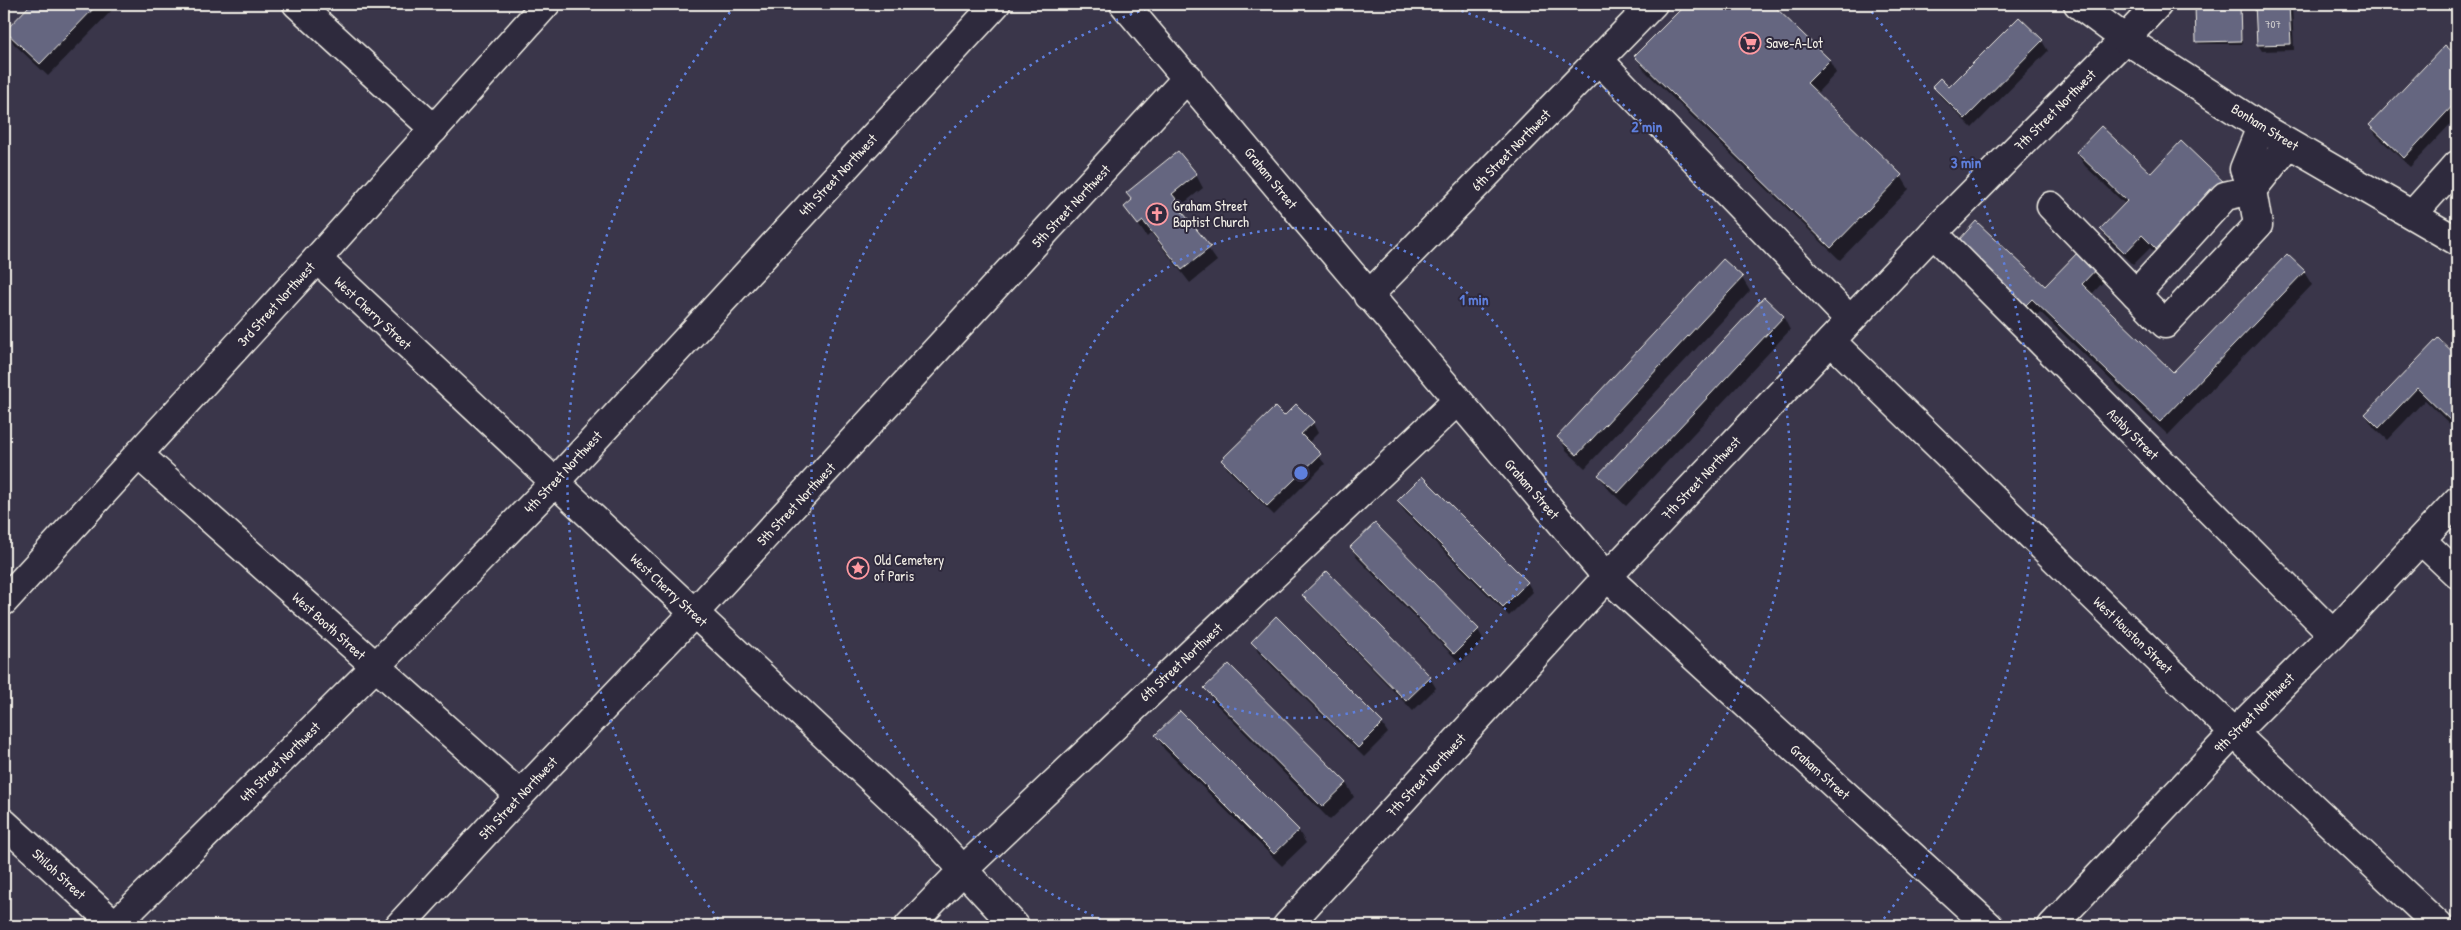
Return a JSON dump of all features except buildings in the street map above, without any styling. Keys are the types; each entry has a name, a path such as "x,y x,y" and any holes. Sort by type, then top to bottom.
{"street":[{"path":"296,4 434,129"},
{"name":"3rd Street Northwest","path":"4,601 317,259 546,4"},
{"name":"4th Street Northwest","path":"114,926 374,668 554,483 996,4"},
{"name":"Graham Street","path":"1124,4 1188,77 1456,401 1607,577 1989,926"},
{"name":"6th Street Northwest","path":"1368,296 1653,4"},
{"name":"Bonham Street","path":"2078,4 2125,39 2261,127 2413,214 2457,242"},
{"name":"7th Street Northwest","path":"1287,926 1607,577 1933,233 2158,4"},
{"path":"1598,60 1850,320"},
{"name":"5th Street Northwest","path":"399,926 520,795 694,614 1188,77"},
{"path":"2051,206 2165,324 2258,225 2252,190 2244,169 2261,127"},
{"path":"2136,294 2225,196 2252,190 2289,144"},
{"path":"2413,214 2457,166"},
{"name":"Ashby Street","path":"1933,233 2333,634"},
{"name":"West Cherry Street","path":"317,259 930,834 1015,926"},
{"name":"West Houston Street","path":"1831,341 2234,733 2439,926"},
{"name":"6th Street Northwest","path":"909,926 963,870 1456,401"},
{"name":"West Booth Street","path":"139,455 374,668 520,795"},
{"name":"9th Street Northwest","path":"2052,926 2234,733 2422,541 2457,501"},
{"path":"2422,541 2457,574"},
{"name":"Shiloh Street","path":"4,823 114,926"}],"place":[{"name":"Save-A-Lot","path":"1750,43"},
{"name":"Graham Street Baptist Church","path":"1157,214"},
{"name":"Old Cemetery of Paris","path":"858,568"}]}
